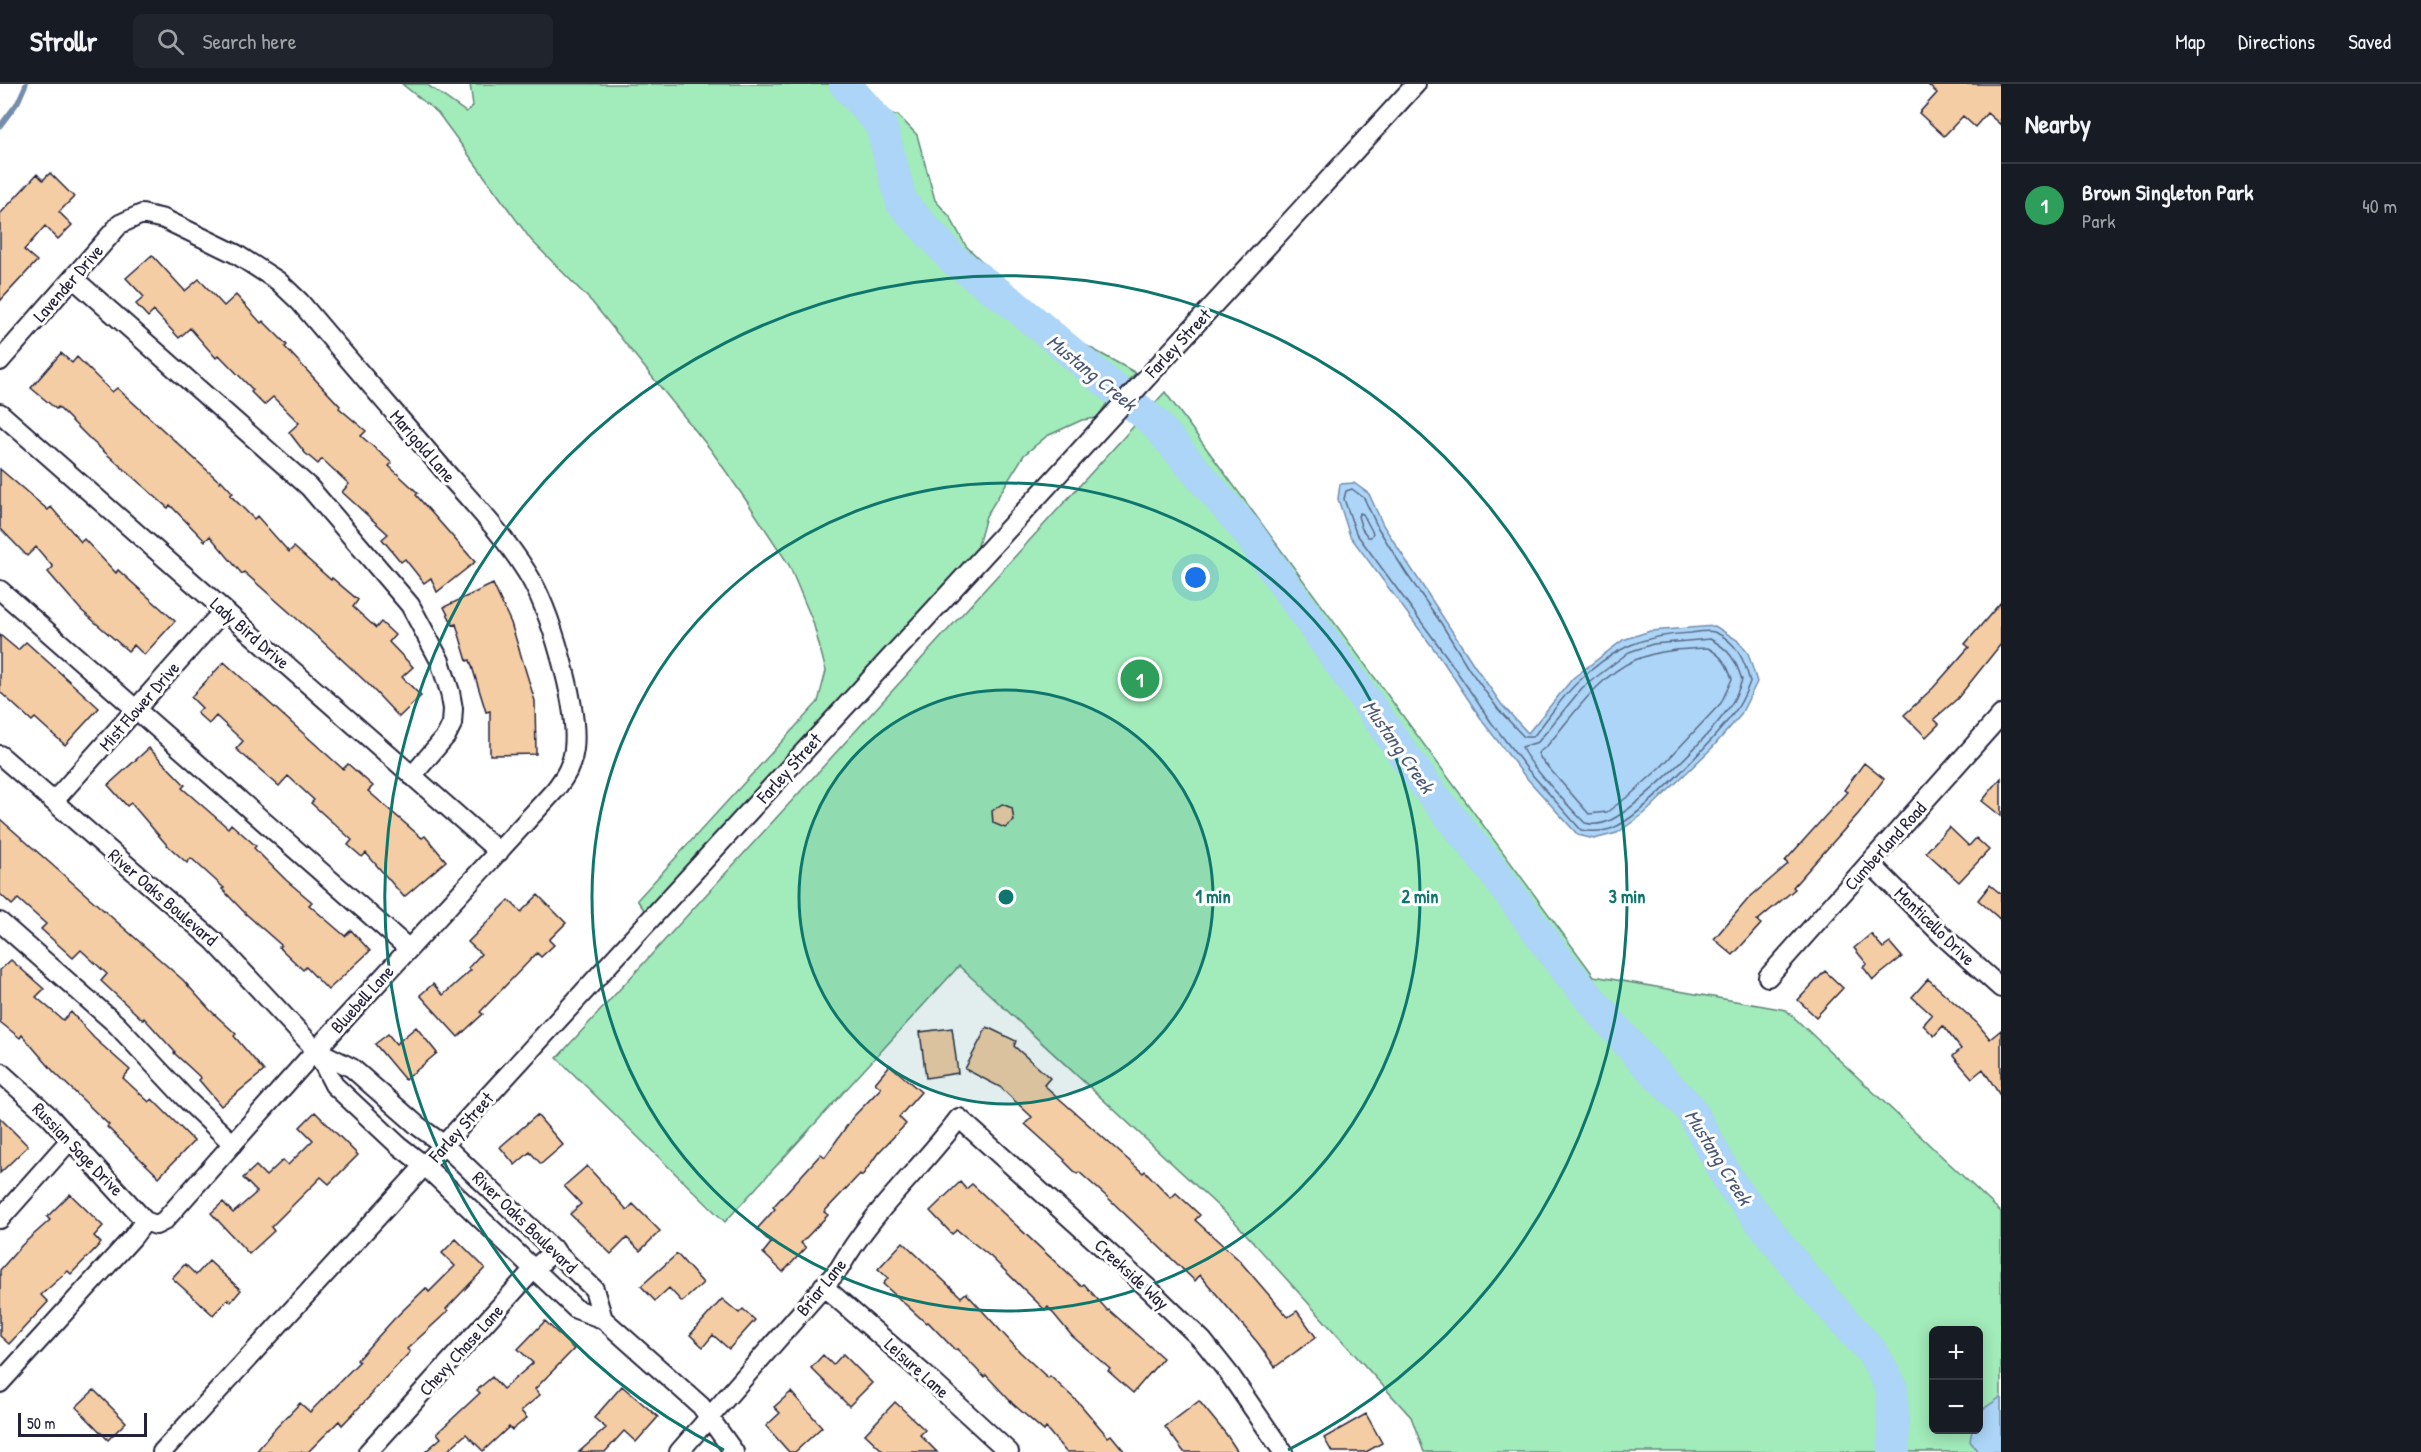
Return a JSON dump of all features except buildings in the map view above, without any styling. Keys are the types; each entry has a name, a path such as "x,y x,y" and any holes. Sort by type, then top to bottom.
{"street":[{"name":"Farley Street","path":"162,1452 1416,84"},
{"name":"Lavender Drive","path":"0,361 120,224 142,214"},
{"name":"Marigold Lane","path":"142,214 164,219 236,254 278,281 300,302 510,548 527,572 541,600 570,693 574,750 568,772"},
{"path":"73,278 309,487 410,606 440,661 453,708 452,724 446,736 412,776"},
{"name":"Lady Bird Drive","path":"0,413 499,852"},
{"path":"0,590 408,949"},
{"name":"Mist Flower Drive","path":"54,801 224,610"},
{"name":"Cumberland Road","path":"1768,977 2001,715"},
{"name":"River Oaks Boulevard","path":"0,755 214,941 316,1050 334,1085 398,1145 425,1166 576,1309 603,1319 701,1406 734,1452"},
{"name":"Bluebell Lane","path":"0,1383 133,1237 150,1223 170,1215 316,1050 555,790 568,772"},
{"name":"Monticello Drive","path":"1870,863 1943,936 2001,988"},
{"path":"0,922 116,1024 185,1098 232,1144"},
{"name":"River Oaks Boulevard","path":"316,1050 352,1068 418,1126 444,1145 594,1290 603,1319"},
{"name":"Russian Sage Drive","path":"0,1072 49,1116 150,1223"},
{"name":"Briar Lane","path":"679,1452 839,1269 856,1239 937,1147 959,1118"},
{"name":"Creekside Way","path":"959,1118 1149,1289 1203,1341 1236,1383 1282,1452"},
{"path":"0,1219 70,1140"},
{"name":"Chevy Chase Lane","path":"368,1452 533,1270 555,1250"},
{"name":"Leisure Lane","path":"823,1286 1009,1452"}],"green space":[{"path":"402,84 426,84 466,112 473,106 470,84 865,84 856,105 868,115 898,115 917,135 935,200 950,217 966,246 997,276 1013,312 1067,335 1136,373 1113,394 1097,418 1082,420 1047,436 1024,455 986,516 976,553 654,907 645,911 637,900 818,702 826,671 813,622 789,565 711,450 592,302 531,240 438,113"},
{"path":"1165,392 1594,976 1786,1010 2001,1212 2001,1452 1424,1452 1411,1417 1235,1222 959,966 725,1222 557,1058"}],"water":[{"path":"1354,483 1369,494 1383,525 1474,665 1502,705 1528,733 1573,678 1623,640 1650,631 1715,626 1737,640 1748,653 1757,682 1740,716 1712,748 1645,813 1617,833 1594,839 1578,835 1523,774 1486,726 1442,660 1350,536 1338,499 1340,484"},
{"path":"2001,1397 2001,1452 1978,1452 1970,1441 1971,1434 1983,1434 1983,1409"}],"waterway":[{"path":"0,126 18,102 26,84"},
{"name":"Mustang Creek","path":"845,84 881,125 902,203 954,260 1012,303 1155,423 1247,531 1426,786 1491,868 1562,965 1638,1055 1689,1107 1731,1184 1808,1281 1873,1353 1892,1388 1894,1452"}],"place":[{"name":"Brown Singleton Park","path":"1140,679"}]}
